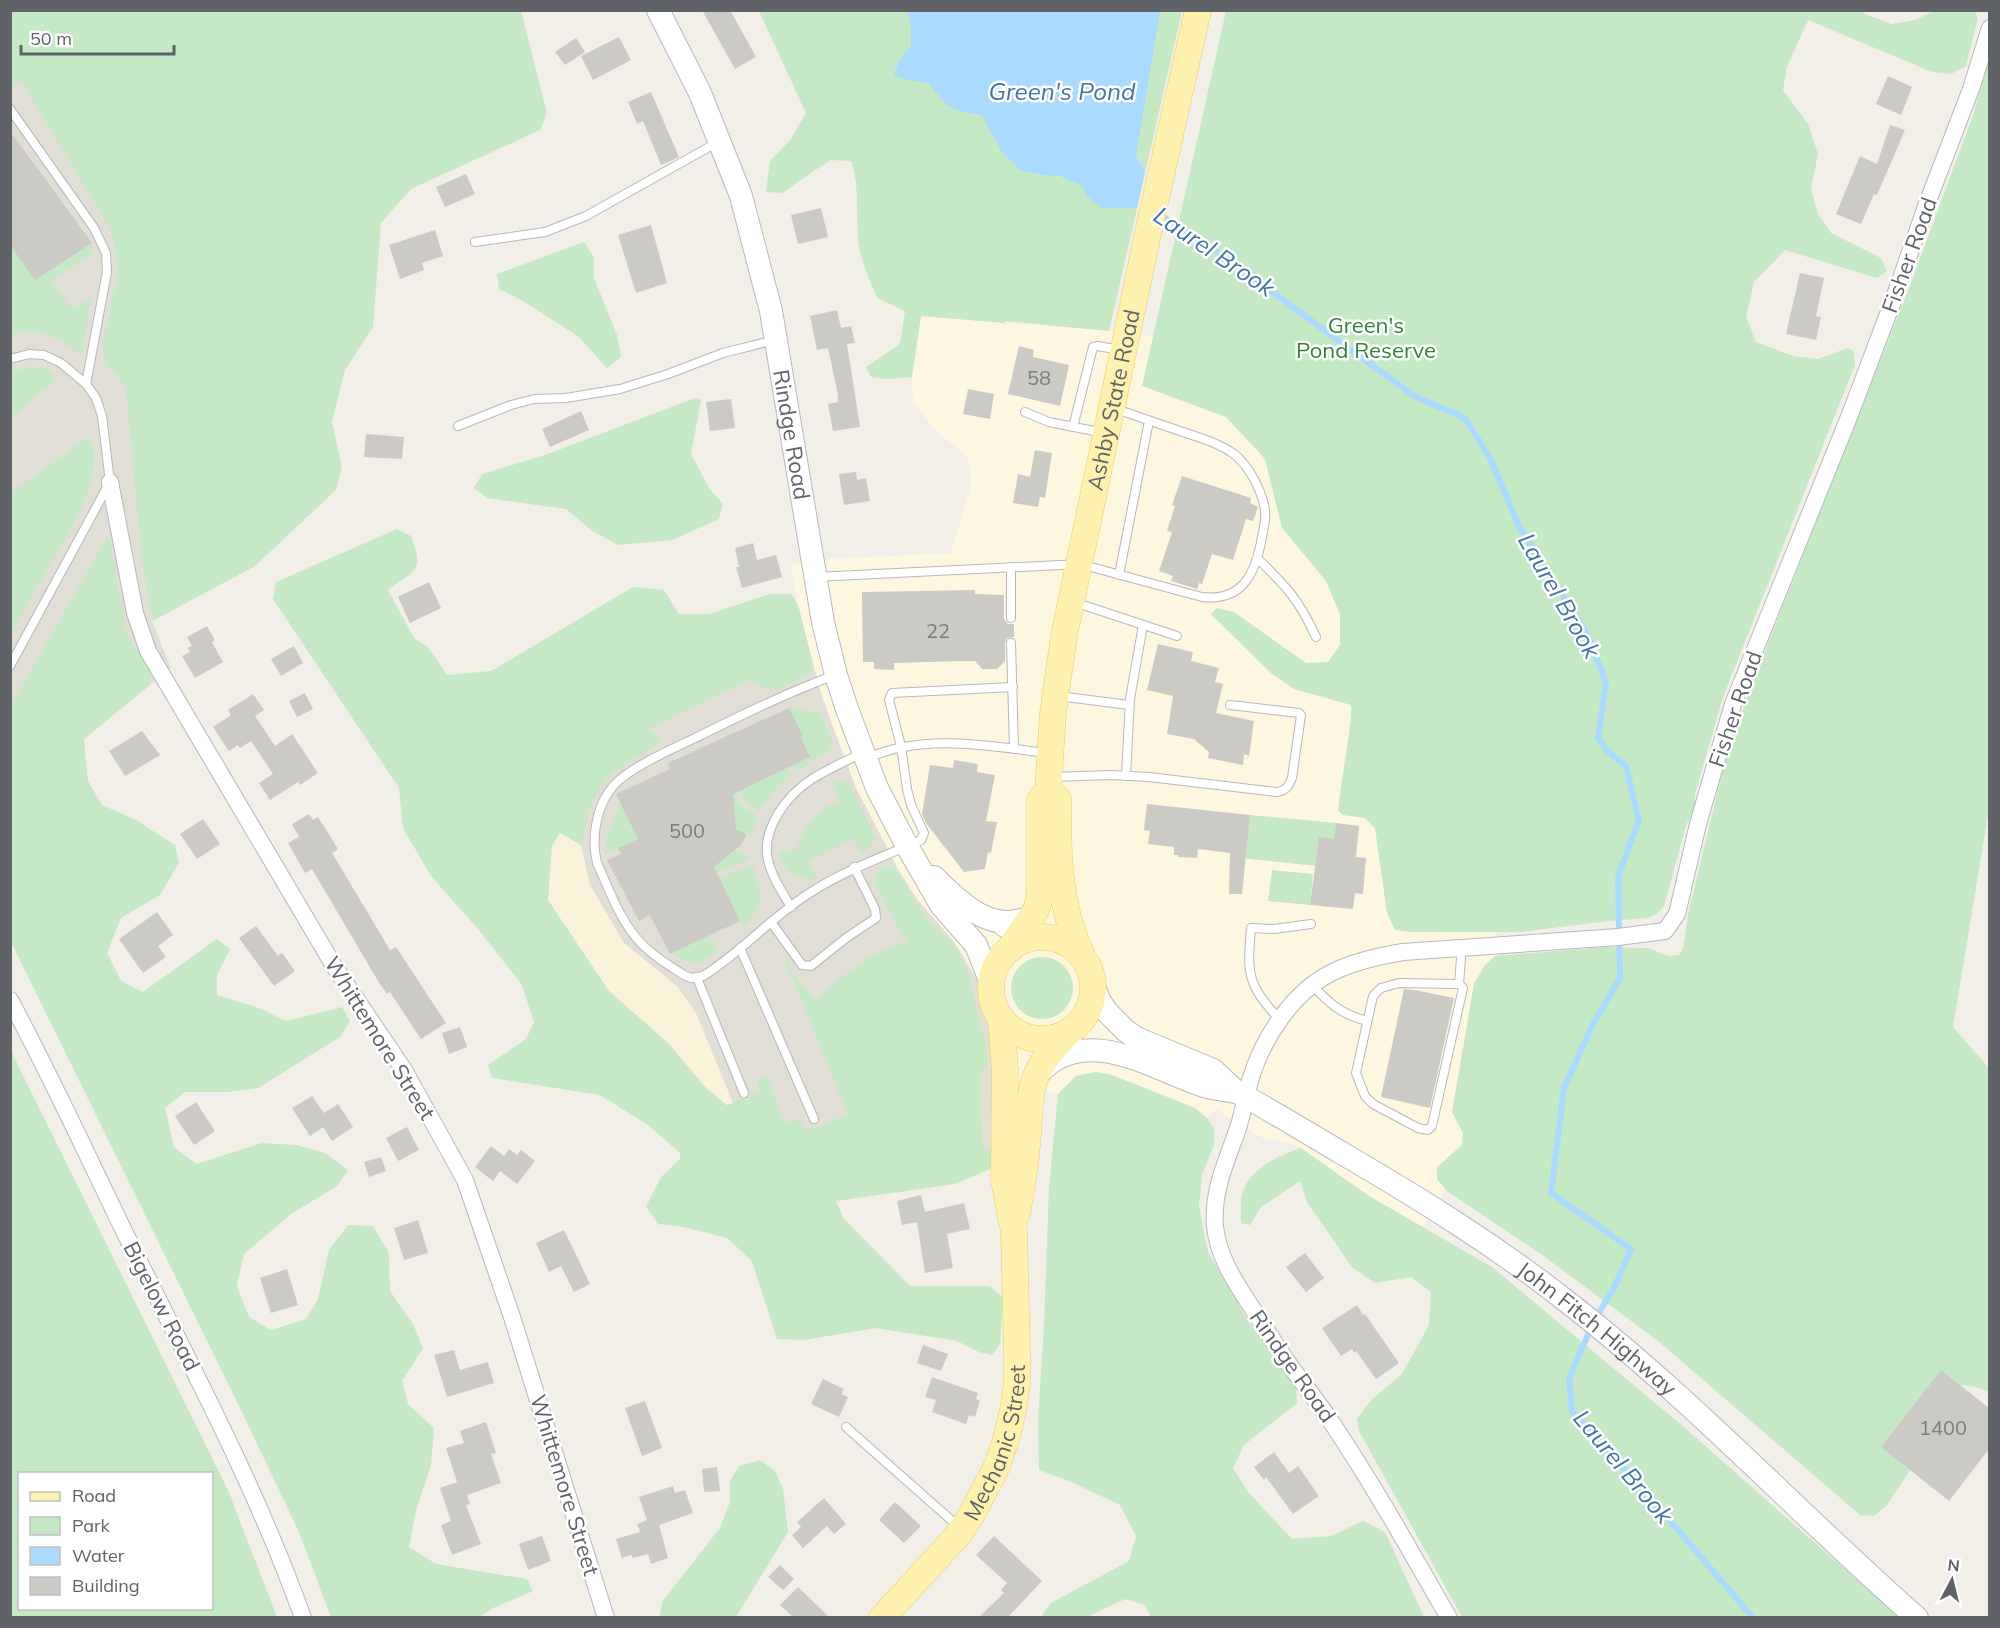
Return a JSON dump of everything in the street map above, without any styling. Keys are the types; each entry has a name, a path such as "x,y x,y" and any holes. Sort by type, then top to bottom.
{"main road":[{"name":"Rindge Road","path":"658,10 700,93 741,196 771,311 823,622 836,675 864,757 877,788 933,894 976,945 991,983"},
{"name":"Ashby State Road","path":"1018,930 1040,896 1040,800 1049,774 1055,696 1071,601 1148,233 1198,10"},
{"name":"Ashby State Road","path":"1049,774 1058,799 1062,897 1070,928 1082,957"},
{"name":"Rindge Road","path":"912,854 964,905 989,919 1018,930"},
{"path":"1018,930 1026,940 1047,938 1066,944 1082,957 1087,965 1093,984 1090,1004 1080,1022 1056,1036 1016,1032 1001,1019 993,1002 991,983 997,965 1018,930"},
{"name":"John Fitch Highway","path":"1093,984 1107,1012 1136,1038 1213,1070 1242,1095 1458,1222 1570,1303 1704,1420 1800,1512 1917,1617"},
{"name":"Mechanic Street","path":"882,1617 962,1530 986,1490 1008,1436 1017,1383 1017,1362 1014,1232 1004,1179 1005,1069 1001,1019"},
{"name":"John Fitch Highway","path":"1056,1036 1150,1063 1204,1086 1242,1095"},
{"name":"Mechanic Street","path":"1014,1232 1026,1165 1029,1102 1035,1079 1056,1036"},
{"name":"John Fitch Highway","path":"1035,1079 1051,1063 1070,1054 1082,1051 1114,1053"}],"street":[{"name":"Fisher Road","path":"1242,1095 1280,1020 1312,985 1332,972 1375,956 1402,952 1640,936 1665,931 1677,914 1698,824 1733,704 1849,417 1971,89 1989,28"},
{"name":"Whittemore Street","path":"110,482 135,613 148,651 334,966 404,1070 465,1180 512,1317 606,1617"},
{"name":"Bigelow Road","path":"10,1000 51,1075 124,1230 176,1331 240,1465 282,1557 303,1617"},
{"name":"Rindge Road","path":"1242,1095 1239,1123 1216,1193 1215,1228 1221,1252 1232,1278 1288,1363 1331,1422 1449,1617"}],"lane":[{"path":"10,109 94,228 106,253 106,272 86,384"},
{"path":"475,242 545,232 586,216 719,141"},
{"path":"458,426 511,405 534,399 566,398 620,389 723,353 775,340"},
{"path":"1073,427 1093,347 1124,350"},
{"path":"10,358 29,354 44,356 61,363 86,384 96,398 102,416 110,482 10,666"},
{"path":"815,577 1080,564 1212,598 1231,594 1246,581 1253,571 1258,559 1266,518 1260,491 1244,464 1222,447 1112,408"},
{"path":"1025,411 1041,420 1107,433"},
{"path":"1119,575 1149,420"},
{"path":"1258,559 1295,596 1316,637"},
{"path":"1011,567 1011,618"},
{"path":"1071,601 1177,636"},
{"path":"1126,776 1129,705 1143,625"},
{"path":"1011,643 1014,749"},
{"path":"836,675 803,687 661,754 621,779 605,798 595,830 594,852 597,863 628,925 645,948 684,975 697,978 711,972 790,907 826,882 854,867 912,854 924,833 907,789 901,746 889,700 892,693 1012,687"},
{"path":"1055,696 1129,705"},
{"path":"790,907 772,874 767,858 769,835 774,820 785,803 811,780 864,757 901,746 931,743 1014,749 1049,774 1126,776 1284,791 1288,788 1292,778 1301,715 1230,705"},
{"path":"771,922 802,964 811,966 876,918 875,909 854,867"},
{"path":"1280,1020 1259,996 1250,978 1248,960 1251,928 1311,924"},
{"path":"740,948 814,1119"},
{"path":"1459,948 1461,958 1459,984 1463,992 1432,1126 1428,1130 1418,1128 1373,1104 1365,1096 1356,1073 1373,996 1377,991 1389,985 1459,984"},
{"path":"697,978 744,1093"},
{"path":"1312,985 1348,1016 1368,1021"},
{"path":"846,1427 962,1530"}],"shaded area":[{"path":"36,10 255,566 152,621 171,668 84,739 11,789 10,11"},
{"path":"921,316 1153,336 1142,386 1242,422 1259,436 1282,528 1326,581 1340,614 1340,645 1328,662 1306,664 1234,612 1211,615 1271,673 1294,689 1351,705 1351,719 1338,805 1343,815 1365,818 1375,828 1387,913 1495,928 1497,955 1484,966 1462,1146 1448,1157 1437,1179 1447,1191 1444,1190 1423,1227 1369,1196 1301,1148 1276,1139 1266,1140 1216,1109 1207,1118 1195,1108 1112,1075 1096,1072 1076,1076 1058,1094 1005,1084 966,959 917,899 899,871 856,788 815,673 792,573 792,564 830,559 951,553 972,481 968,457 932,427 913,402 912,377"},
{"path":"798,605 822,697 856,788 899,871 917,899 951,938 977,979 991,1023 994,1167 955,1184 703,1160 400,788"}],"green space":[{"path":"11,10 521,11 547,113 540,130 411,189 381,223 373,327 345,370 332,422 342,467 336,490 255,566 152,621 141,553 126,389 118,375 106,366 102,347 118,269 113,234 21,80 11,86"},
{"name":"Green's Pond Reserve","path":"1860,10 1892,24 1915,20 1934,11 1975,11 1978,18 1966,66 1951,74 1932,72 1808,20 1787,67 1783,90 1808,124 1818,154 1811,189 1818,214 1831,233 1881,258 1887,271 1877,278 1785,250 1754,282 1746,317 1756,342 1793,356 1818,359 1848,348 1854,352 1855,365 1723,697 1695,794 1696,809 1687,823 1664,906 1657,914 1648,918 1521,932 1395,930 1387,913 1375,828 1365,818 1343,815 1338,810 1351,705 1294,689 1271,673 1211,614 1217,608 1234,612 1306,663 1328,662 1340,645 1340,614 1326,581 1282,528 1265,459 1226,417 1142,386 1226,11"},
{"path":"759,11 1182,11 1109,331 921,316 912,377 888,379 871,377 866,367 900,344 905,311 877,298 866,269 858,240 857,191 851,161 830,160 782,193 766,192 770,161 791,139 806,113"},
{"path":"1989,61 1990,803 1953,1027 1989,1068 1989,1392 1976,1387 1960,1385 1941,1371 1881,1447 1910,1470 1887,1505 1874,1516 1860,1515 1658,1341 1545,1257 1447,1191 1437,1179 1437,1167 1462,1145 1463,1133 1452,1112 1474,984 1484,966 1495,956 1606,947 1648,948 1668,956 1679,955 1683,949 1689,910 1727,753 1752,684 1911,283 1973,115"},
{"path":"584,242 594,257 594,278 617,335 621,357 607,368 579,337 523,301 499,289 497,274"},
{"path":"92,243 93,248 90,255 51,281 72,309 91,298 82,355 57,339 40,333 11,335 10,245 35,280"},
{"path":"30,367 48,370 55,377 54,382 11,417 11,372"},
{"path":"695,398 701,400 691,454 709,488 723,504 719,519 672,540 618,545 591,530 566,509 487,498 474,488 482,474 545,455"},
{"path":"87,438 92,440 94,457 93,473 83,506 11,634 11,493"},
{"path":"397,529 411,536 417,564 411,573 388,590 414,638 428,647 447,675 491,671 633,587 664,590 679,614 709,614 770,594 791,594 798,605 814,670 802,678 770,691 750,680 649,728 661,740 648,751 612,773 605,781 586,822 581,845 559,833 609,991 668,1043 707,1089 727,1105 760,1092 758,1079 768,1077 784,1123 800,1119 805,1131 848,1115 783,955 792,965 790,970 816,1000 866,960 901,942 906,947 907,943 875,882 876,874 881,868 893,866 927,918 958,948 970,978 977,1015 986,1043 988,1067 982,1068 980,1075 982,1149 994,1152 994,1167 955,1184 836,1201 844,1219 910,1286 990,1286 1003,1298 1000,1344 992,1355 979,1352 957,1341 876,1328 804,1340 777,1339 752,1261 727,1238 684,1227 658,1224 646,1207 661,1177 680,1159 680,1153 648,1125 600,1095 492,1078 488,1065 526,1039 534,1022 522,985 479,930 431,876 403,828 399,788 273,599 276,582"},
{"path":"107,537 110,538 125,627 134,647 152,672 148,686 84,739 88,781 102,805 136,820 175,845 179,863 160,895 121,918 107,953 121,981 143,992 217,939 230,949 217,975 217,995 259,1008 286,1021 342,1007 350,1021 340,1037 258,1088 228,1092 185,1092 165,1108 174,1147 196,1164 262,1143 296,1145 325,1153 348,1170 337,1186 291,1214 244,1254 237,1286 249,1317 271,1330 306,1319 318,1299 329,1250 348,1225 373,1226 389,1253 390,1291 413,1324 423,1348 402,1381 408,1404 434,1428 431,1465 416,1510 409,1547 436,1564 527,1579 533,1591 491,1609 480,1617 331,1617 299,1532 11,942 11,705"},
{"path":"789,708 821,713 833,743 828,751 796,771 793,765 810,757 801,738 803,736"},
{"path":"788,768 791,774 759,810 747,804 740,790"},
{"path":"848,782 876,838 862,853 852,839 809,860 817,878 797,877 783,865 779,852 796,850 812,820 824,809 841,800 833,786 834,783"},
{"path":"735,793 744,807 758,816 751,835 733,829 735,812 730,795"},
{"path":"621,803 638,839 605,854 606,839"},
{"path":"1250,815 1336,823 1335,839 1320,838 1316,866 1241,858 1247,841"},
{"path":"734,850 750,858 722,871 720,869 715,871 713,866 727,858"},
{"path":"752,864 760,890 759,904 751,919 743,927 719,879"},
{"path":"1272,870 1313,874 1310,905 1268,901"},
{"path":"710,935 718,951 706,959 691,962 673,953"},
{"path":"1036,957 1048,957 1064,966 1071,976 1073,988 1071,1000 1064,1010 1048,1019 1036,1019 1025,1014 1016,1005 1011,994 1011,982 1016,971 1025,962"},
{"path":"10,1049 228,1490 277,1617 11,1617"},
{"path":"1096,1072 1112,1075 1195,1108 1207,1118 1214,1128 1214,1145 1202,1175 1199,1207 1208,1252 1248,1321 1296,1387 1297,1403 1244,1445 1233,1468 1248,1492 1292,1539 1331,1536 1363,1521 1385,1532 1424,1617 1151,1617 1145,1605 1125,1599 1087,1617 1041,1617 1051,1603 1129,1561 1136,1536 1120,1505 1069,1481 1039,1470 1038,1420 1049,1187 1058,1094 1076,1076"},
{"path":"1301,1148 1369,1196 1492,1267 1685,1428 1899,1617 1462,1617 1359,1431 1357,1419 1371,1400 1402,1374 1429,1325 1431,1292 1411,1277 1375,1283 1352,1267 1307,1202 1300,1181 1261,1207 1250,1225 1241,1223 1242,1194 1251,1177 1274,1159"},
{"path":"760,1460 775,1471 783,1489 788,1532 736,1617 660,1617 662,1602 720,1528 730,1502 730,1481 739,1466"}],"sand":[{"path":"560,833 581,845 590,885 624,943 678,987 696,1013 733,1103 727,1105 707,1089 668,1043 609,991 548,900 552,846"}],"water":[{"name":"Green's Pond","path":"908,11 1160,11 1136,156 1145,172 1137,208 1101,208 1087,196 1082,186 1060,176 1041,175 1020,170 1002,152 982,115 963,112 951,107 929,83 894,75 899,60 911,46"}],"building":[{"path":"702,10 730,10 756,57 735,69"},
{"path":"619,37 631,60 593,80 581,56"},
{"path":"576,38 585,52 565,65 555,52"},
{"path":"1888,76 1912,87 1901,115 1876,104"},
{"path":"651,92 679,157 661,165 643,121 637,124 628,102"},
{"path":"1890,125 1905,130 1877,195 1874,194 1861,224 1836,214 1860,156 1877,164"},
{"path":"10,131 92,243 35,280 10,245"},
{"path":"466,174 475,194 445,207 436,187"},
{"path":"821,208 828,237 798,244 791,215"},
{"path":"651,225 667,283 636,293 618,235"},
{"path":"435,230 443,256 422,263 424,270 400,279 389,245"},
{"path":"1800,273 1824,278 1816,316 1821,317 1816,340 1786,334"},
{"path":"837,310 841,328 851,326 855,343 847,344 860,427 833,431 828,404 838,402 838,395 828,348 817,350 810,316"},
{"path":"1019,346 1034,350 1033,357 1069,365 1060,406 1008,394"},
{"path":"968,389 994,394 990,419 963,414"},
{"path":"731,399 735,428 710,431 706,402"},
{"path":"581,411 589,430 550,447 542,429"},
{"path":"366,434 404,437 402,459 364,457"},
{"path":"1035,450 1052,453 1045,498 1040,497 1038,507 1013,503 1018,474 1030,477"},
{"path":"856,472 857,480 866,478 870,501 844,505 839,474"},
{"path":"1182,476 1251,498 1250,503 1258,507 1253,521 1246,519 1233,560 1212,554 1202,584 1199,583 1197,589 1171,581 1173,576 1159,571 1172,532 1167,531 1175,506 1172,505"},
{"path":"753,543 757,560 776,555 782,577 742,588 736,567 739,567 735,548"},
{"path":"429,582 441,608 410,623 398,597"},
{"path":"975,590 975,594 1004,595 1004,619 1008,624 1014,624 1014,637 1007,638 1005,643 1005,661 997,669 982,669 975,661 894,663 894,670 874,669 874,662 863,662 862,592"},
{"path":"207,626 215,640 212,642 223,662 195,678 182,656 190,652 188,648 192,646 187,637"},
{"path":"1158,644 1193,652 1191,661 1219,668 1215,682 1223,684 1216,713 1254,721 1249,756 1244,754 1243,765 1208,758 1209,752 1194,739 1167,734 1173,696 1147,690"},
{"path":"294,646 303,663 281,676 271,659"},
{"path":"305,693 313,709 297,717 289,701"},
{"path":"253,694 264,710 255,716 275,746 292,734 318,773 300,785 298,782 270,800 259,783 273,774 251,741 240,748 238,745 229,751 213,727 231,715 228,710"},
{"path":"789,708 803,736 801,738 810,757 733,794 736,830 747,834 741,845 714,867 740,921 670,954 650,915 639,921 607,860 621,854 618,848 638,839 616,794 670,769 668,763"},
{"path":"142,731 160,755 125,776 109,751"},
{"path":"954,760 978,764 977,772 995,775 986,821 997,822 991,853 988,852 985,869 964,872 926,823 922,814 930,765 953,768"},
{"path":"1147,804 1250,815 1242,894 1229,894 1230,853 1198,849 1197,858 1178,857 1174,855 1174,847 1148,844 1150,831 1144,830"},
{"path":"309,814 313,820 318,817 338,849 332,853 390,950 396,947 446,1023 421,1039 390,992 387,994 378,981 312,869 305,873 288,843 299,837 292,824"},
{"path":"203,819 220,844 197,859 180,834"},
{"path":"1336,823 1359,826 1356,857 1366,858 1363,894 1355,893 1353,909 1310,905 1319,837 1334,839"},
{"path":"157,912 173,935 158,946 166,957 143,973 119,939"},
{"path":"256,926 278,956 282,953 295,971 274,986 239,938"},
{"path":"1404,989 1454,998 1430,1108 1381,1097"},
{"path":"460,1027 467,1047 449,1054 442,1033"},
{"path":"312,1096 324,1113 338,1104 353,1127 332,1141 323,1127 310,1136 292,1108"},
{"path":"196,1102 215,1131 194,1145 175,1116"},
{"path":"407,1127 419,1150 398,1161 386,1138"},
{"path":"491,1146 504,1156 509,1149 517,1155 521,1150 535,1161 517,1184 500,1171 493,1181 475,1167"},
{"path":"381,1157 386,1171 369,1177 364,1162"},
{"path":"921,1195 925,1212 964,1203 970,1229 947,1234 953,1268 925,1273 917,1222 902,1225 897,1201"},
{"path":"418,1220 428,1253 404,1260 394,1228"},
{"path":"564,1230 590,1284 574,1292 561,1266 549,1272 536,1243"},
{"path":"1305,1253 1324,1278 1306,1292 1286,1267"},
{"path":"287,1269 298,1305 271,1313 260,1278"},
{"path":"1357,1305 1399,1363 1376,1379 1356,1351 1354,1353 1352,1349 1341,1356 1322,1328"},
{"path":"923,1345 948,1354 941,1371 917,1363"},
{"path":"454,1350 460,1370 488,1362 494,1383 447,1397 434,1355"},
{"path":"1941,1370 1989,1408 1989,1449 1949,1501 1881,1447"},
{"path":"932,1377 978,1393 976,1399 980,1401 975,1417 969,1415 966,1424 932,1412 936,1400 925,1397"},
{"path":"823,1379 844,1389 841,1394 848,1397 839,1417 811,1404"},
{"path":"645,1401 662,1448 642,1456 625,1408"},
{"path":"486,1422 496,1453 491,1454 501,1483 467,1495 470,1504 466,1505 481,1544 452,1555 441,1525 451,1521 440,1488 457,1482 446,1448 464,1443 460,1431"},
{"path":"1274,1452 1289,1473 1298,1466 1319,1496 1293,1514 1266,1477 1264,1480 1254,1467"},
{"path":"717,1467 720,1491 704,1492 702,1469"},
{"path":"673,1486 675,1493 685,1490 693,1513 659,1525 668,1558 651,1564 648,1554 622,1558 616,1539 640,1532 637,1524 647,1520 639,1497"},
{"path":"824,1498 846,1524 834,1534 827,1526 803,1548 792,1535 801,1527 797,1522"},
{"path":"895,1502 921,1526 904,1543 879,1520"},
{"path":"542,1536 551,1561 528,1570 519,1544"},
{"path":"994,1536 1042,1581 1008,1617 979,1617 1004,1593 1001,1590 1007,1583 976,1555"},
{"path":"780,1565 794,1579 783,1590 768,1577"},
{"path":"798,1587 829,1617 793,1617 780,1605"}],"waterway":[{"name":"Laurel Brook","path":"1159,214 1222,255 1414,396 1465,418 1490,458 1519,526 1589,637 1606,683 1598,738 1606,750 1626,766 1639,821 1618,876 1620,978 1592,1026 1564,1088 1551,1193 1631,1249 1614,1288 1595,1319"},
{"name":"Laurel Brook","path":"1591,1328 1569,1378 1572,1411 1661,1510 1753,1618"}]}
